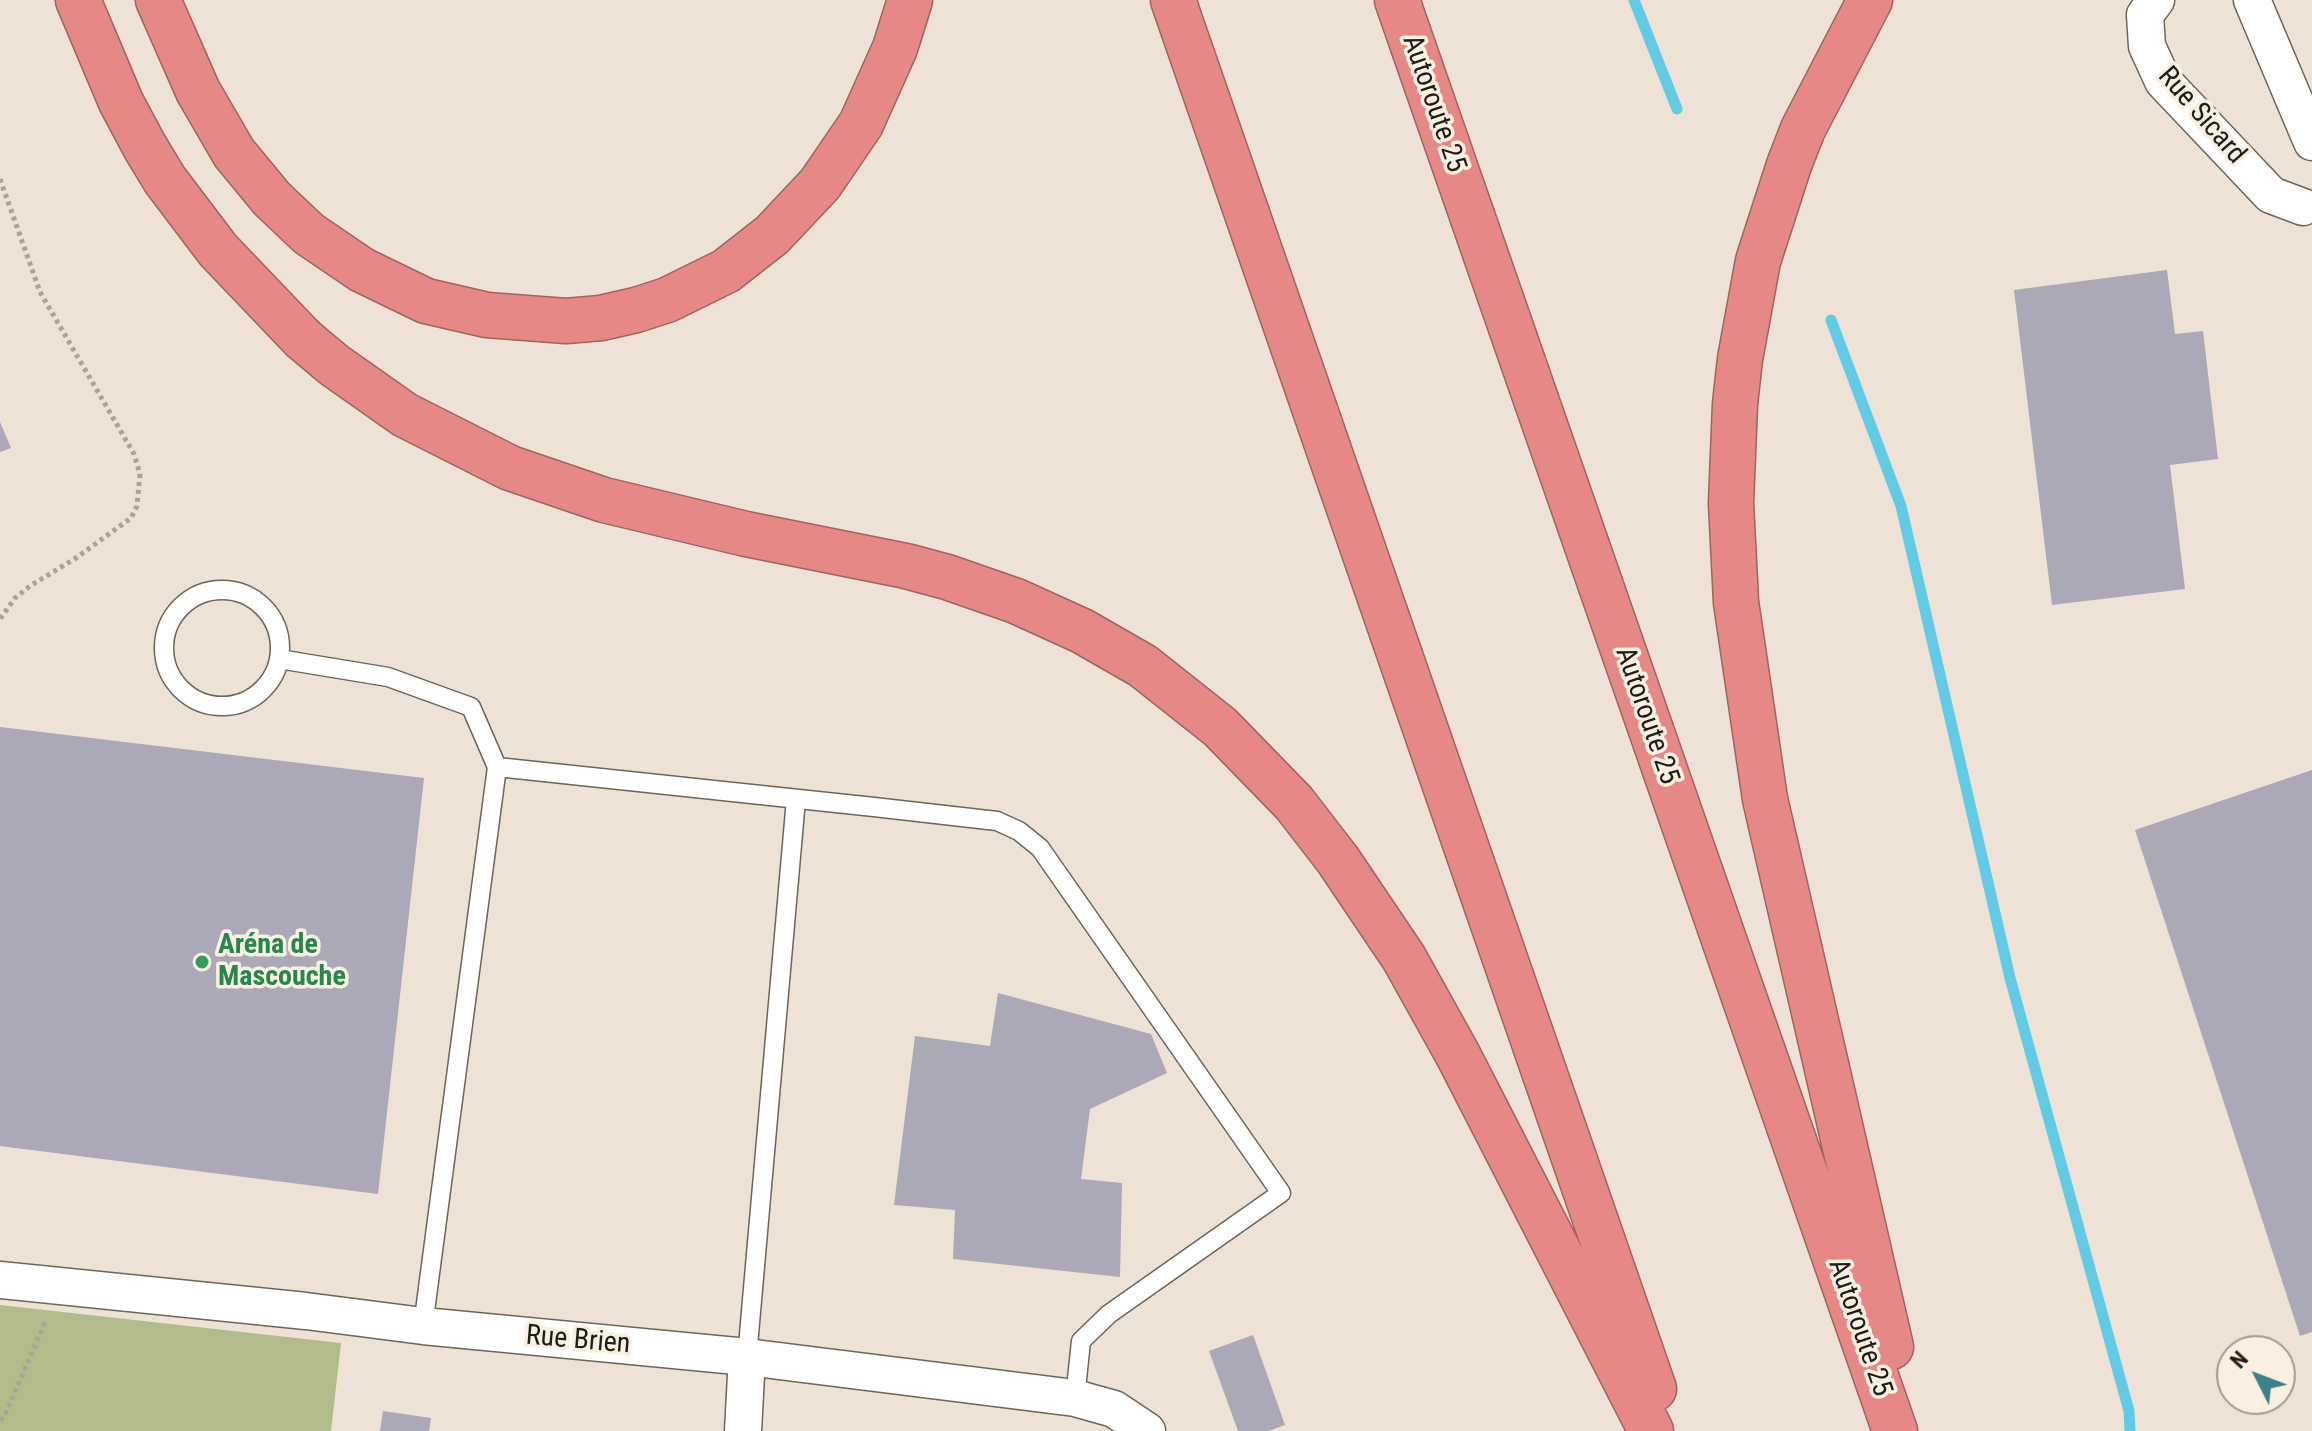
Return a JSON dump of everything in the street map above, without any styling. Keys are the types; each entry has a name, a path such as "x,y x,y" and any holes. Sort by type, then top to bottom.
{"highway":[{"path":"78,0 121,102 145,147 182,204 218,250 303,339 405,415 510,468 604,500 746,534 906,566 994,593 1049,615 1116,650 1166,683 1220,727 1294,803 1338,860 1404,958 1458,1055 1651,1431"},
{"path":"158,0 186,68 234,153 272,199 309,234 362,270 426,301 487,315 566,321 601,318 667,300 726,271 772,235 820,184 861,124 895,48 910,0"},
{"path":"1173,0 1669,1431"},
{"name":"Autoroute 25","path":"1397,0 1895,1431"},
{"path":"1870,0 1803,129 1758,261 1735,404 1732,553 1742,649 1765,799 1910,1431"}],"street":[{"name":"Rue Sicard","path":"2156,0 2145,15 2147,46 2163,81 2271,195 2309,207"},
{"path":"2252,0 2312,142"},
{"name":"Rue Brien","path":"0,1280 747,1357 1075,1398 1114,1409 1147,1431"},
{"path":"743,1431 747,1357"}],"lane":[{"path":"224,590 244,594 260,604 273,620 280,639 279,659 272,678 260,692 236,704 209,705 192,698 174,679 164,654 165,636 173,617 195,597 224,590"},
{"path":"279,659 388,677 471,707 497,767 423,1326"},
{"path":"497,767 997,821 1019,831 1040,848 1281,1193 1109,1314 1081,1341 1075,1398"},
{"path":"747,1357 796,799"}],"path":[{"path":"0,179 40,292 134,454 140,474 137,506 131,518 115,532 30,586 15,598 0,619"},
{"path":"0,1420 61,1286"}],"green space":[{"path":"0,1305 341,1343 331,1431 0,1431"}],"building":[{"path":"2167,270 2175,334 2203,331 2218,459 2170,465 2185,589 2052,605 2014,290"},
{"path":"0,422 11,448 0,452"},
{"name":"Aréna de Mascouche","path":"0,727 424,778 378,1194 0,1146"},
{"path":"2312,770 2312,1332 2300,1336 2135,830"},
{"path":"998,993 1151,1034 1167,1073 1090,1109 1081,1179 1122,1183 1120,1277 953,1259 955,1210 894,1205 915,1036 990,1046"},
{"path":"1253,1335 1285,1425 1268,1431 1238,1431 1209,1351"},
{"path":"383,1411 431,1418 429,1431 380,1431"}],"waterway":[{"path":"1634,0 1677,109"},
{"path":"1831,320 1901,506 2010,978 2129,1411 2130,1431"}],"place":[{"name":"Aréna de Mascouche","path":"202,962"}]}
